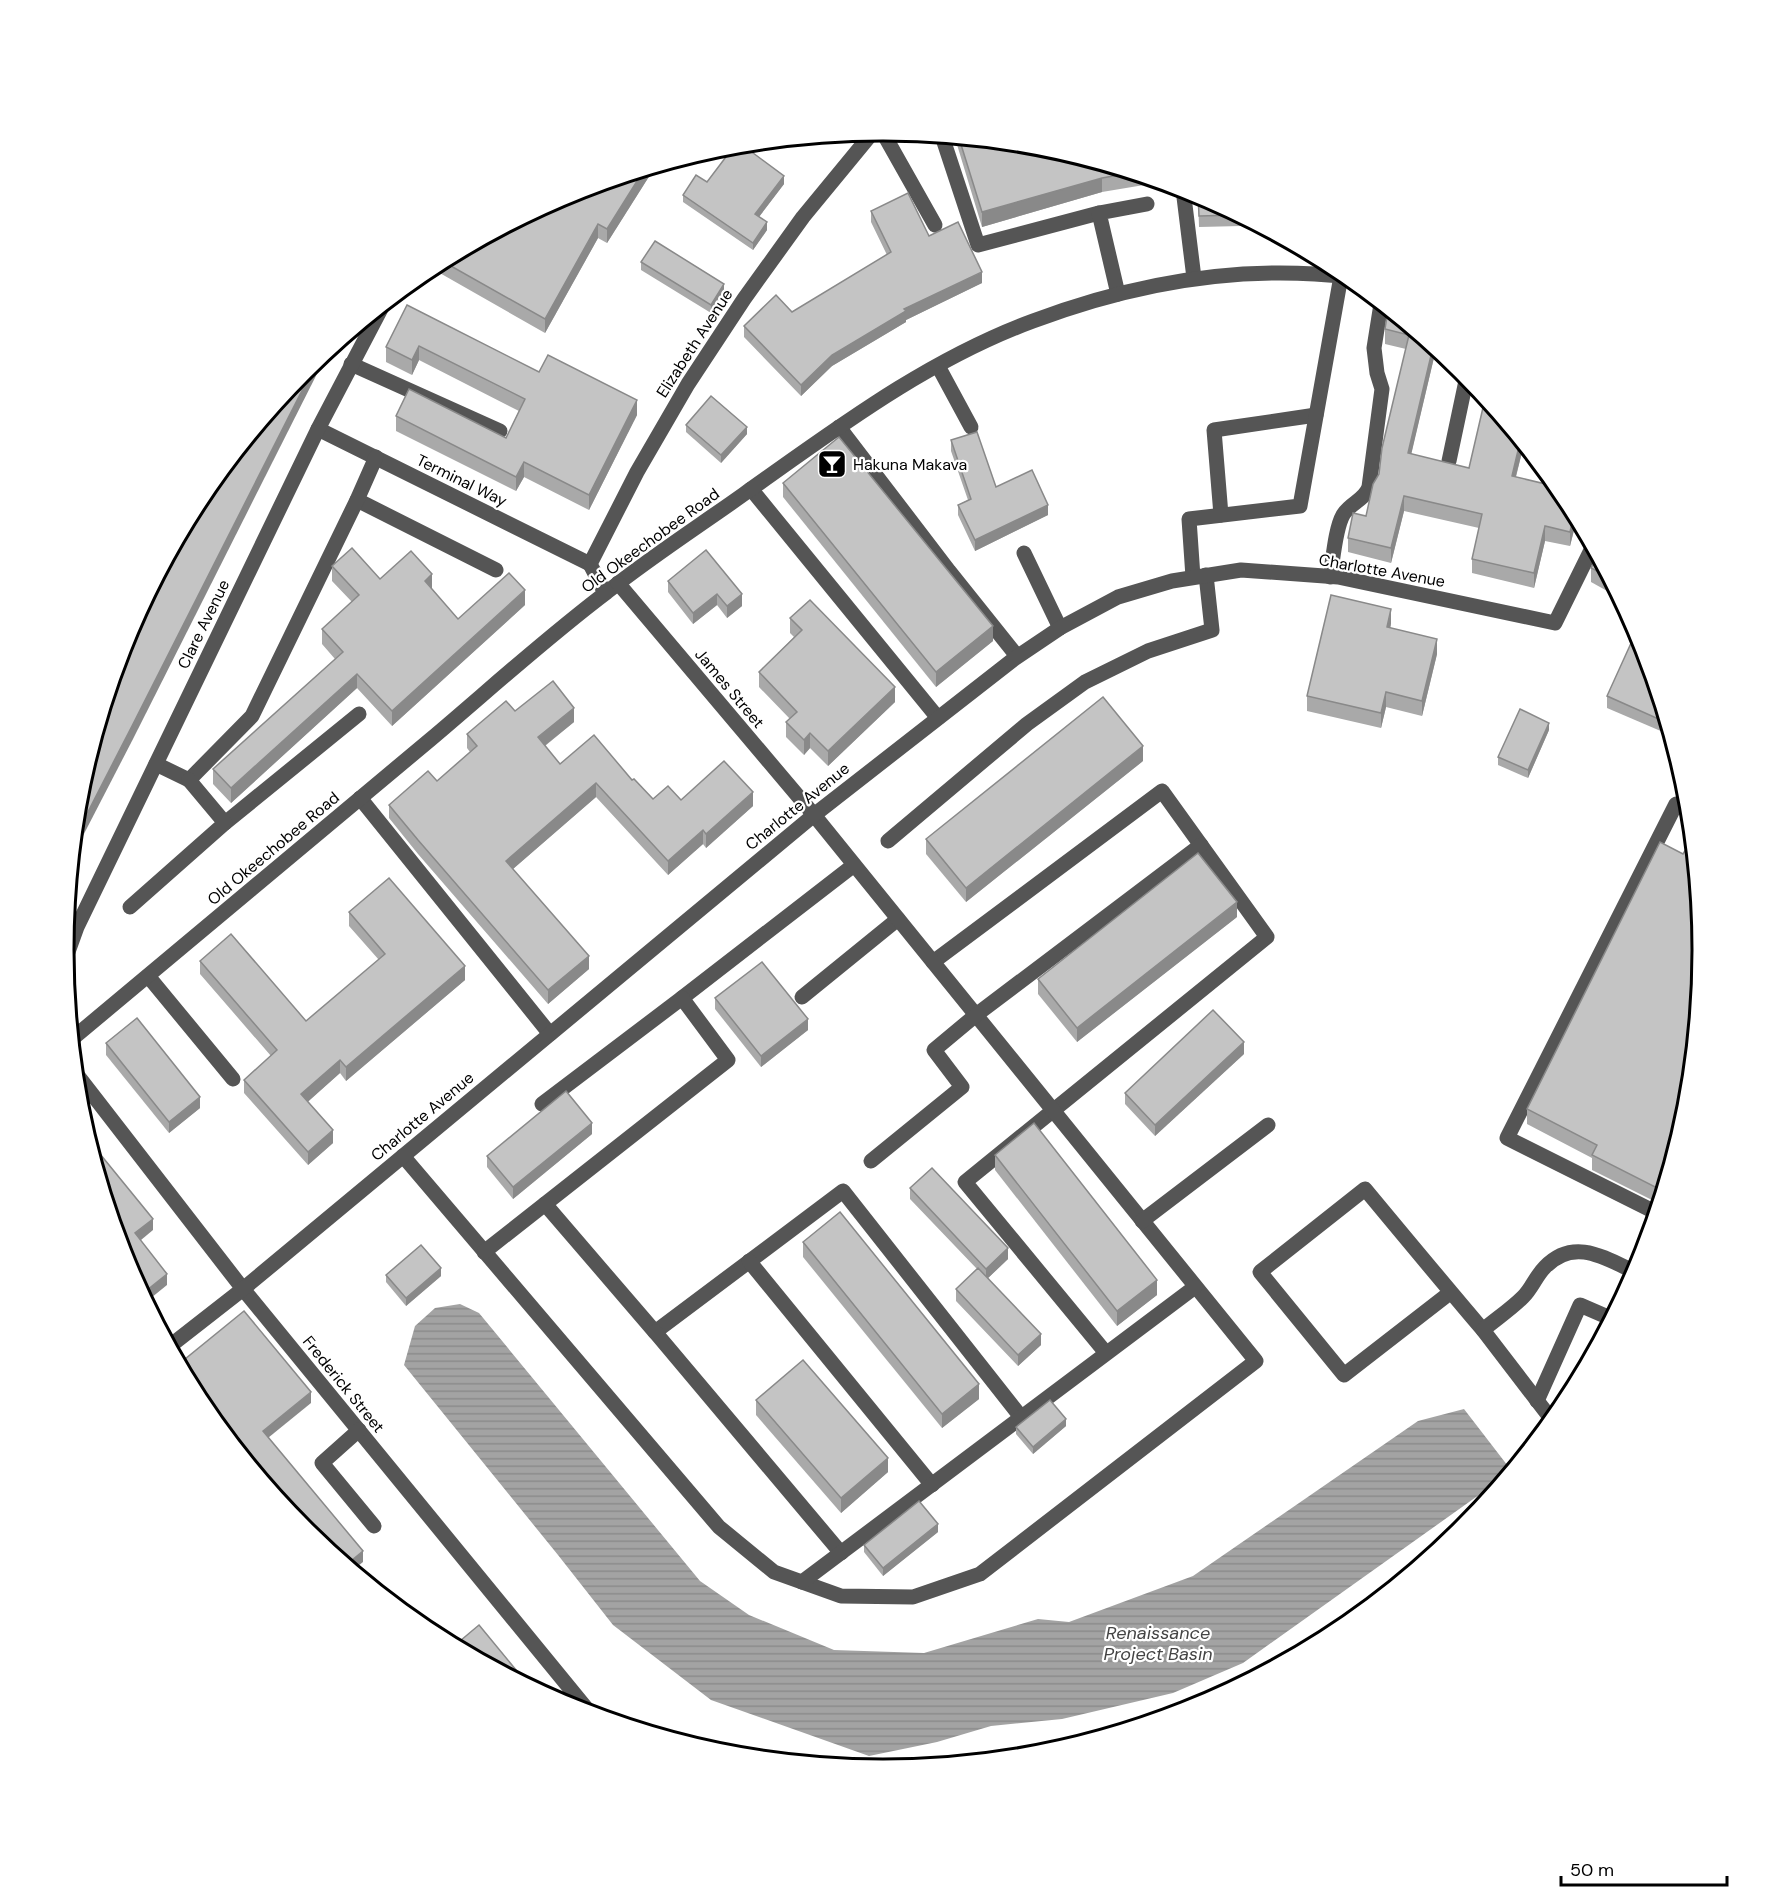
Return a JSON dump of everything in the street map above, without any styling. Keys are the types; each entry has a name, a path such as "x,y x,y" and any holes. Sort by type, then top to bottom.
{"street":[{"path":"888,141 935,225"},
{"name":"Elizabeth Avenue","path":"590,564 638,472 688,384 744,299 803,217 865,142"},
{"path":"945,144 978,245 1099,213 1147,204"},
{"path":"1184,200 1194,278"},
{"path":"1099,213 1118,294"},
{"name":"Old Okeechobee Road","path":"78,1034 605,593 887,394 972,347 1031,321 1118,294 1194,278 1256,273 1328,275"},
{"path":"888,842 1027,724 1085,682 1148,651 1212,630 1189,519 1300,507 1316,415 1343,285"},
{"path":"1330,577 1342,516 1367,493 1369,486 1382,389 1377,373 1374,348 1380,312"},
{"name":"Clare Avenue","path":"74,926 156,764 318,429 374,321"},
{"path":"351,364 501,431"},
{"path":"938,366 971,427"},
{"path":"1449,461 1464,388"},
{"path":"1221,515 1214,430 1316,415"},
{"path":"839,427 1017,657"},
{"name":"Terminal Way","path":"318,429 590,564"},
{"path":"189,780 252,716 376,457"},
{"path":"751,489 938,718"},
{"path":"357,500 496,570"},
{"path":"1024,553 1060,628"},
{"name":"Charlotte Avenue","path":"175,1342 243,1289 814,815 1017,657 1060,628 1118,597 1172,580 1241,570 1338,577 1555,623 1588,556"},
{"path":"590,564 605,593"},
{"name":"James Street","path":"618,583 814,815 1256,1361 980,1574 913,1597 841,1596 802,1582"},
{"path":"130,907 225,823 359,714"},
{"path":"156,764 189,780 225,823"},
{"path":"933,962 1162,792 1267,937 964,1182 1106,1353"},
{"path":"360,798 550,1034"},
{"path":"1649,1209 1507,1138 1676,804 1678,805"},
{"path":"871,1161 962,1087 934,1050 976,1015 1201,844"},
{"path":"542,1104 854,865"},
{"path":"802,997 898,919"},
{"path":"148,976 232,1079"},
{"path":"484,1252 728,1060 682,998"},
{"name":"Frederick Street","path":"85,1085 243,1289 579,1699"},
{"path":"1142,1221 1268,1125"},
{"path":"403,1156 718,1527 774,1572 802,1582 1196,1287"},
{"path":"1451,1292 1344,1375 1260,1272 1365,1189 1483,1330 1546,1412"},
{"path":"655,1332 843,1191 1021,1417"},
{"path":"545,1204 841,1553"},
{"path":"1483,1330 1524,1296 1553,1259 1565,1253 1591,1252 1626,1268"},
{"path":"749,1261 932,1485"},
{"path":"1537,1401 1580,1305 1604,1315"},
{"path":"359,1430 322,1463 374,1526"}],"water":[{"name":"Renaissance Project Basin","path":"460,1304 479,1313 700,1581 749,1615 834,1650 924,1653 1038,1619 1069,1622 1193,1576 1418,1421 1464,1409 1506,1464 1482,1493 1243,1663 1173,1693 1062,1719 991,1726 937,1742 869,1756 711,1700 613,1625 404,1365 415,1326 435,1308"}],"building":[{"path":"961,145 1040,157 1115,176 1102,178 982,212"},
{"path":"752,152 784,176 755,214 767,222 753,243 683,195 696,175 707,182 726,157"},
{"path":"638,179 607,229 598,224 545,319 451,266 525,224 573,203"},
{"path":"908,193 929,236 958,222 982,272 904,309 906,311 832,355 801,385 744,326 776,295 792,312 891,252 871,211"},
{"path":"1199,206 1220,215 1199,216"},
{"path":"655,241 724,284 711,305 641,262"},
{"path":"407,305 539,372 548,355 637,400 589,495 524,462 516,477 396,416 409,389 506,438 525,399 419,346 412,360 386,347"},
{"path":"1387,318 1407,334 1385,329"},
{"path":"1409,336 1431,356 1408,453 1469,468 1483,408 1518,451 1512,476 1542,483 1571,527 1570,532 1545,526 1534,573 1472,559 1482,514 1404,496 1391,548 1348,538 1353,513 1366,516 1373,484 1379,474 1382,448"},
{"path":"306,382 84,819 101,741 116,690 157,592 182,545 210,501 274,417"},
{"path":"711,396 747,427 721,455 686,425"},
{"path":"977,432 996,487 1032,470 1048,505 975,540 958,505 971,499 951,440"},
{"path":"839,437 993,626 936,672 783,483"},
{"path":"352,548 380,579 411,551 432,574 425,581 458,619 509,573 525,590 392,711 357,674 231,788 213,769 343,652 322,629 359,595 332,566"},
{"path":"706,550 742,594 727,606 717,594 693,613 668,581"},
{"path":"1331,595 1391,609 1387,627 1437,639 1422,701 1386,692 1381,713 1307,696"},
{"path":"810,600 895,687 828,751 810,733 804,740 786,722 797,712 759,672 802,630 790,618"},
{"path":"1631,643 1657,718 1607,696"},
{"path":"553,681 574,708 538,737 560,764 594,735 632,780 634,779 653,799 668,786 681,800 724,761 753,792 706,834 703,830 668,861 596,783 506,861 589,956 548,990 389,805 428,771 437,781 477,746 467,734 506,701 515,711"},
{"path":"1103,697 1143,746 966,888 926,839"},
{"path":"1520,709 1549,723 1528,770 1498,757"},
{"path":"1660,842 1683,854 1686,850 1690,897 1692,950 1690,1003 1685,1056 1676,1108 1656,1187 1592,1155 1597,1145 1527,1109"},
{"path":"1198,853 1237,902 1077,1028 1038,979"},
{"path":"389,878 465,966 346,1067 340,1060 301,1094 333,1130 308,1152 244,1080 277,1050 200,961 231,934 306,1021 385,954 349,912"},
{"path":"762,962 808,1019 761,1056 715,998"},
{"path":"1213,1010 1244,1042 1155,1125 1125,1093"},
{"path":"137,1018 200,1097 169,1122 106,1043"},
{"path":"566,1091 592,1123 513,1187 487,1156"},
{"path":"1034,1123 1157,1280 1117,1311 995,1155"},
{"path":"100,1154 153,1219 135,1233 167,1274 148,1289 116,1210"},
{"path":"932,1168 1008,1248 986,1269 910,1188"},
{"path":"840,1212 979,1384 942,1414 803,1242"},
{"path":"421,1245 441,1268 406,1298 386,1275"},
{"path":"978,1268 1041,1334 1018,1355 956,1289"},
{"path":"244,1311 311,1392 263,1431 363,1551 352,1560 310,1522 241,1442 185,1359"},
{"path":"803,1360 888,1458 841,1498 756,1400"},
{"path":"1050,1400 1066,1419 1033,1447 1016,1427"},
{"path":"919,1501 938,1524 883,1568 864,1545"},
{"path":"479,1625 518,1672 478,1651 461,1640"}],"place":[{"name":"Hakuna Makava","path":"832,464"}]}
